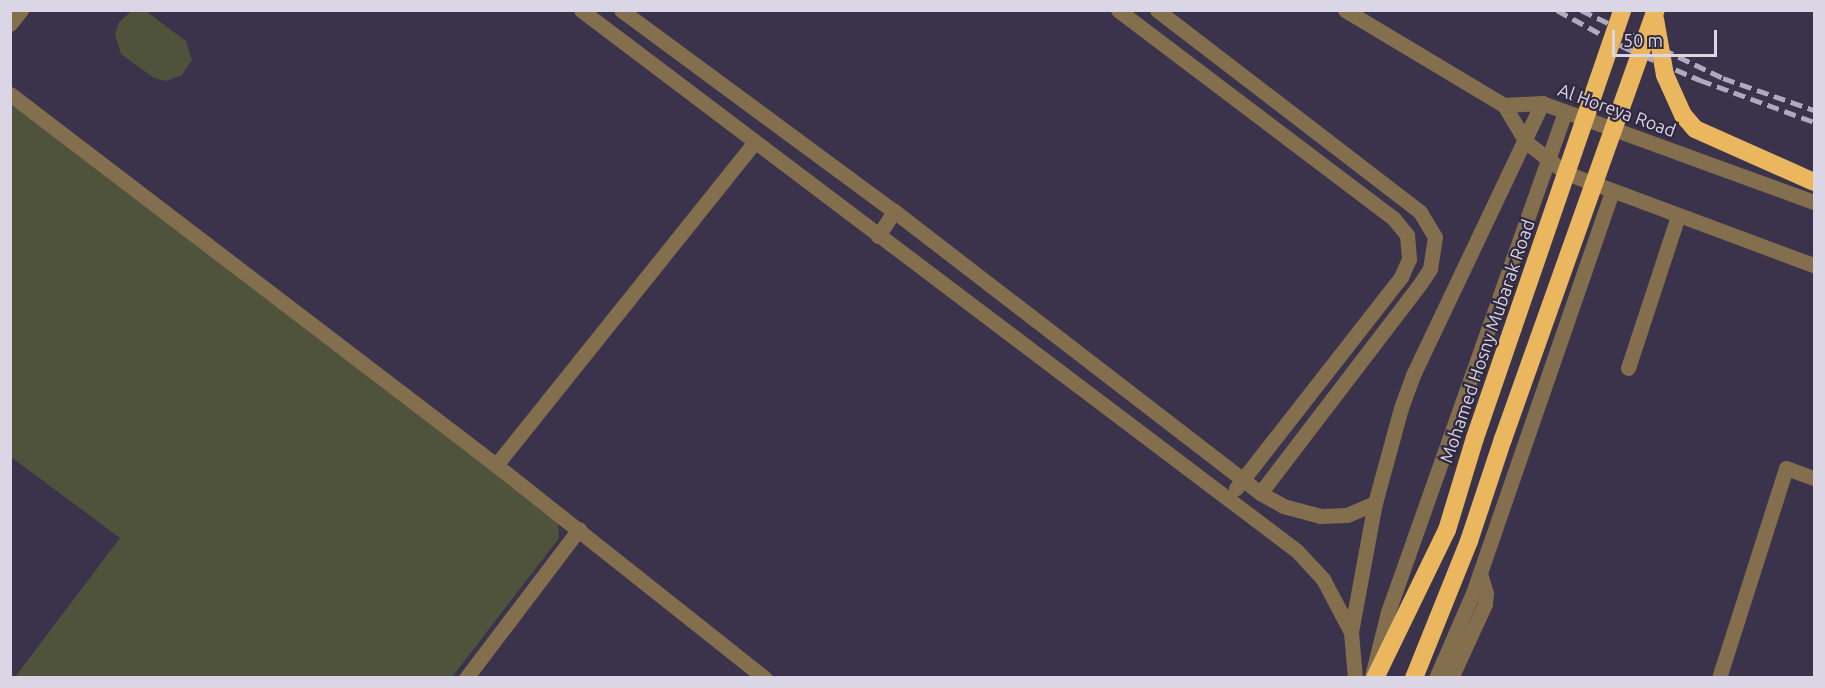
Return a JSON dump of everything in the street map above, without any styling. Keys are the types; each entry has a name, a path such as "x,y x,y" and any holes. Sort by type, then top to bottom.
{"highway":[{"name":"Mohamed Hosny Mubarak Road","path":"1374,678 1446,530 1474,438 1622,10"},
{"path":"1655,13 1665,75 1683,115 1695,129 1815,182"},
{"path":"1414,678 1469,541 1503,439 1655,13"}],"street":[{"path":"10,24 21,10"},
{"path":"581,10 754,143 1228,498 1309,562 1323,579 1351,632"},
{"path":"621,10 894,212 1260,493 1283,506 1320,516 1347,514 1376,503"},
{"path":"1118,10 1394,219 1407,235 1409,259 1401,277 1228,498"},
{"path":"1157,10 1420,212 1435,237 1430,269 1420,284 1260,493"},
{"path":"1345,10 1504,105 1526,142 1546,160 1581,180 1815,265"},
{"path":"692,96 708,75"},
{"path":"10,94 579,529 765,678"},
{"path":"1355,678 1351,632 1376,503 1413,375 1526,142 1542,103"},
{"name":"Al Horeya Road","path":"1504,105 1542,103 1815,202"},
{"path":"1374,678 1388,612 1546,160 1565,112"},
{"path":"496,465 754,143"},
{"path":"1436,678 1480,573 1612,192"},
{"path":"878,236 894,212"},
{"path":"1628,368 1678,216"},
{"path":"998,327 1014,304"},
{"path":"1719,678 1786,468 1815,478"},
{"path":"466,678 579,529"},
{"path":"1451,678 1485,604 1485,583 1480,573"}],"green space":[{"path":"132,11 147,12 186,41 192,60 182,75 166,81 154,78 121,54 115,34 119,22"},
{"path":"10,98 558,521 559,538 452,677 15,677 120,538 11,457"}],"railway":[{"path":"1557,10 1626,48 1700,80 1814,122"},
{"path":"1581,10 1723,78 1814,110"}]}
